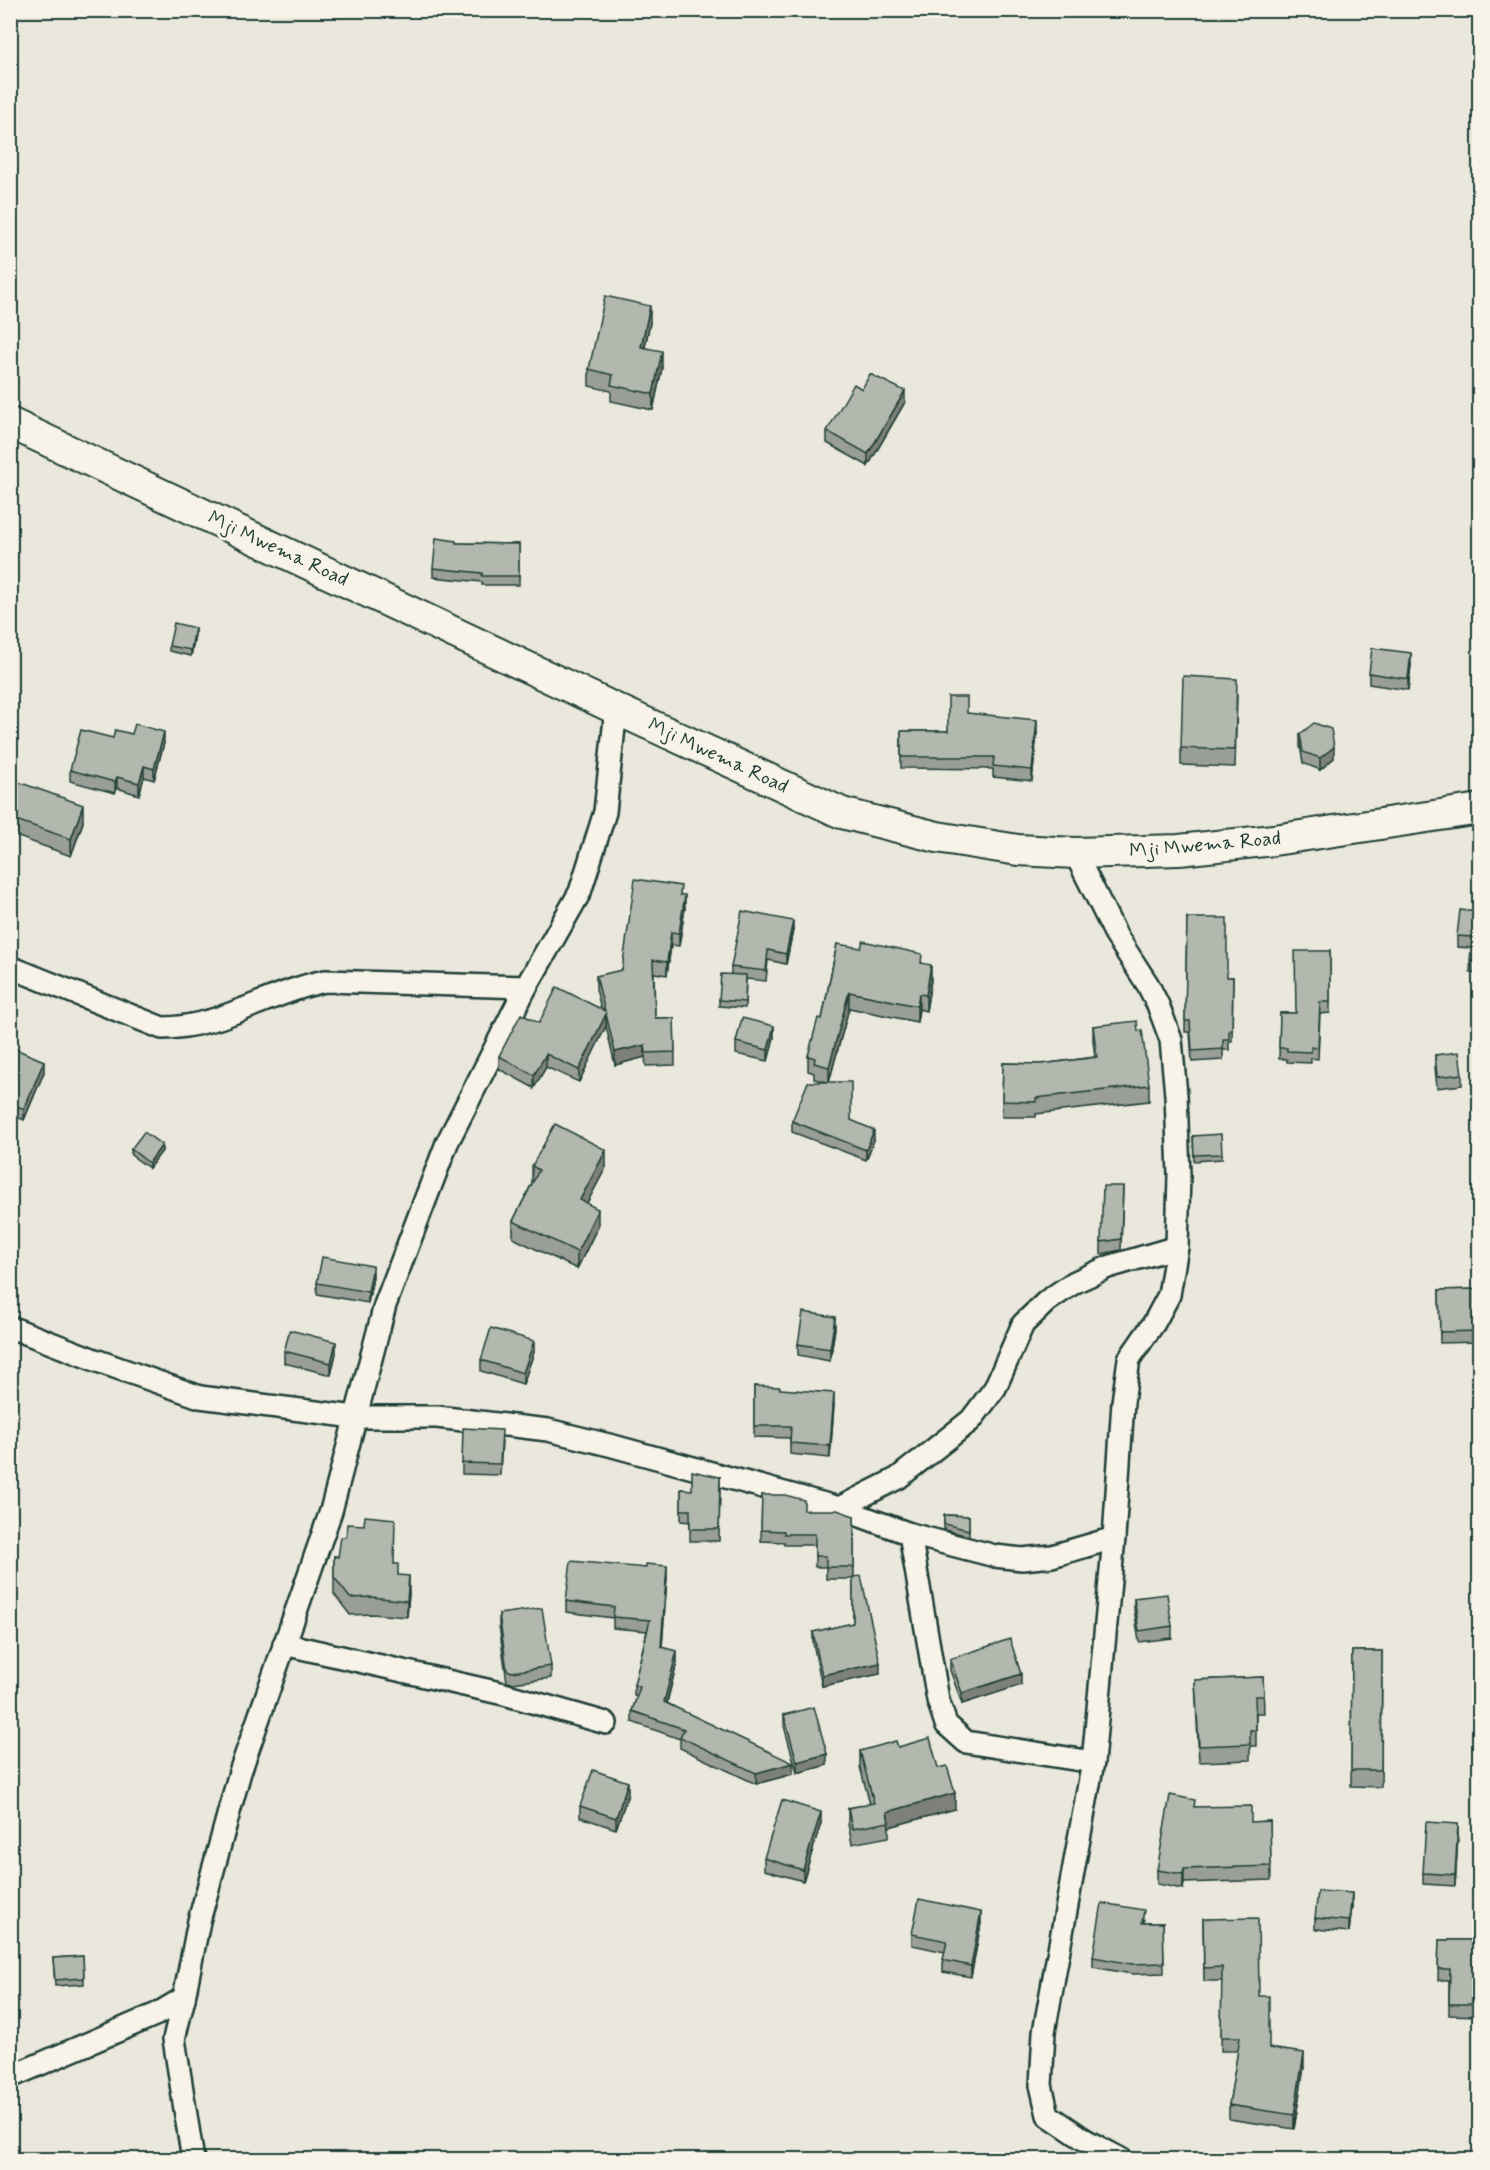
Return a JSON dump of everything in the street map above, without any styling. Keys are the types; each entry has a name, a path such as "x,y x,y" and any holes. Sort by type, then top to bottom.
{"main road":[{"name":"Mji Mwema Road","path":"10,423 842,813 937,837 1018,850 1076,853 1179,850 1274,840 1479,809"}],"street":[{"path":"193,2160 174,2039 199,1921 240,1772 331,1511 385,1305 447,1143 526,987 580,892 605,812 616,709"},
{"path":"1076,853 1117,937 1148,985 1171,1040 1179,1175 1177,1247 1170,1295 1129,1359 1123,1402 1114,1538 1093,1762 1044,2032 1041,2085 1048,2115 1085,2140 1122,2160"},
{"path":"10,967 162,1028 183,1028 212,1020 303,985 325,981 526,987"},
{"path":"839,1508 898,1478 971,1420 994,1388 1023,1324 1047,1301 1076,1282 1108,1266 1177,1247"},
{"path":"10,1327 200,1397 355,1417 437,1417 548,1430 839,1508 910,1534 995,1556 1022,1559 1052,1556 1114,1538"},
{"path":"910,1534 938,1700 946,1724 966,1742 1093,1762"},
{"path":"284,1644 504,1694 606,1724"},
{"path":"10,2077 157,2014 184,1998"}],"building":[{"path":"605,296 650,306 641,347 662,351 653,394 611,385 613,375 589,369"},
{"path":"870,374 905,391 868,454 827,431 854,384 862,389"},
{"path":"436,538 456,541 456,543 519,544 519,576 482,576 482,573 433,568"},
{"path":"174,623 195,628 191,650 169,646"},
{"path":"1372,648 1411,653 1408,679 1369,673"},
{"path":"1183,676 1237,679 1235,750 1181,748"},
{"path":"948,697 967,697 967,713 1037,720 1032,770 993,766 994,757 901,757 901,731 948,731"},
{"path":"1314,723 1331,729 1334,747 1320,758 1303,752 1300,734"},
{"path":"135,724 164,732 154,769 144,766 139,783 117,777 115,782 70,770 81,730 113,738 115,730 132,734"},
{"path":"10,779 83,805 71,839 10,818"},
{"path":"635,879 681,886 680,895 685,895 679,933 671,932 667,962 653,960 655,1018 674,1018 675,1052 646,1053 645,1045 615,1052 606,1014 579,1070 546,1054 534,1075 499,1056 521,1014 539,1023 557,987 605,1011 596,976 622,970"},
{"path":"1460,910 1479,912 1479,962 1470,961 1472,937 1457,936"},
{"path":"742,911 793,921 786,954 768,950 766,971 731,967"},
{"path":"1187,918 1227,918 1227,977 1233,977 1232,1030 1229,1030 1229,1039 1223,1039 1223,1049 1192,1051 1190,1021 1185,1021"},
{"path":"863,941 922,954 921,963 931,965 926,995 919,994 917,1006 849,992 829,1067 814,1063 815,1058 808,1056 818,1018 822,1019 837,944 861,948"},
{"path":"1295,951 1330,951 1330,1002 1320,1002 1318,1048 1311,1047 1311,1052 1287,1051 1287,1048 1279,1048 1280,1013 1296,1013"},
{"path":"721,974 746,975 745,1002 719,1000"},
{"path":"742,1018 774,1026 768,1050 736,1042"},
{"path":"1137,1021 1138,1031 1142,1030 1149,1085 1036,1098 1036,1102 1002,1101 1003,1063 1041,1064 1097,1057 1093,1026"},
{"path":"13,1048 44,1061 24,1109 10,1103 10,1055"},
{"path":"1459,1052 1462,1074 1437,1077 1435,1055"},
{"path":"808,1082 851,1082 851,1120 874,1130 866,1150 792,1121"},
{"path":"555,1124 606,1150 580,1200 598,1209 577,1252 513,1221 539,1170 532,1166"},
{"path":"144,1132 162,1145 149,1163 131,1149"},
{"path":"1221,1134 1222,1154 1194,1155 1193,1136"},
{"path":"1103,1186 1123,1186 1121,1239 1101,1242"},
{"path":"322,1257 373,1266 368,1292 317,1283"},
{"path":"1479,1289 1479,1331 1440,1332 1439,1290"},
{"path":"803,1312 835,1317 830,1349 798,1344"},
{"path":"491,1328 534,1341 523,1373 481,1360"},
{"path":"290,1330 336,1342 331,1363 284,1351"},
{"path":"754,1386 834,1393 830,1446 790,1443 791,1426 754,1426"},
{"path":"463,1428 502,1430 500,1464 462,1463"},
{"path":"692,1471 720,1477 719,1529 690,1529 690,1510 681,1510 681,1489 692,1490"},
{"path":"762,1495 785,1495 804,1500 804,1510 837,1510 854,1516 854,1567 826,1567 826,1556 815,1556 815,1534 784,1534 784,1531 761,1530"},
{"path":"944,1515 969,1516 969,1530 944,1524"},
{"path":"365,1516 395,1519 394,1564 398,1564 398,1575 409,1576 407,1601 372,1597 350,1598 334,1577 334,1556 338,1557 341,1537 346,1537 347,1524 364,1525"},
{"path":"571,1561 646,1568 646,1564 667,1566 661,1647 677,1651 664,1702 793,1763 756,1773 680,1737 684,1729 632,1711 640,1687 634,1685 650,1620 613,1617 614,1607 566,1601"},
{"path":"861,1576 880,1663 822,1675 813,1632 853,1623 853,1577"},
{"path":"1167,1594 1172,1626 1139,1631 1134,1598"},
{"path":"542,1608 551,1666 512,1672 507,1670 499,1614"},
{"path":"1010,1639 1021,1674 962,1693 950,1659"},
{"path":"1352,1651 1382,1651 1381,1770 1351,1770"},
{"path":"1263,1677 1264,1696 1255,1696 1256,1730 1250,1730 1250,1744 1199,1746 1195,1680"},
{"path":"814,1707 827,1754 797,1762 784,1715"},
{"path":"930,1738 938,1768 947,1766 955,1793 887,1812 889,1822 852,1829 848,1808 874,1803 860,1751 896,1741 898,1747"},
{"path":"593,1770 628,1782 616,1818 580,1806"},
{"path":"1170,1795 1195,1800 1194,1807 1251,1806 1251,1822 1270,1821 1271,1866 1184,1869 1183,1874 1157,1870"},
{"path":"782,1800 821,1812 803,1870 764,1858"},
{"path":"1426,1822 1458,1824 1455,1875 1423,1873"},
{"path":"1318,1891 1352,1893 1349,1921 1315,1918"},
{"path":"919,1899 981,1912 971,1966 943,1960 947,1941 912,1934"},
{"path":"1102,1903 1144,1910 1142,1923 1163,1923 1164,1963 1132,1964 1093,1957"},
{"path":"1258,1918 1259,1996 1269,1996 1269,2048 1304,2053 1294,2115 1229,2105 1240,2037 1221,2037 1222,1967 1204,1968 1203,1919"},
{"path":"1439,1940 1479,1940 1479,2004 1449,2004 1450,1969 1438,1969"},
{"path":"83,1956 84,1978 55,1980 53,1958"}]}
